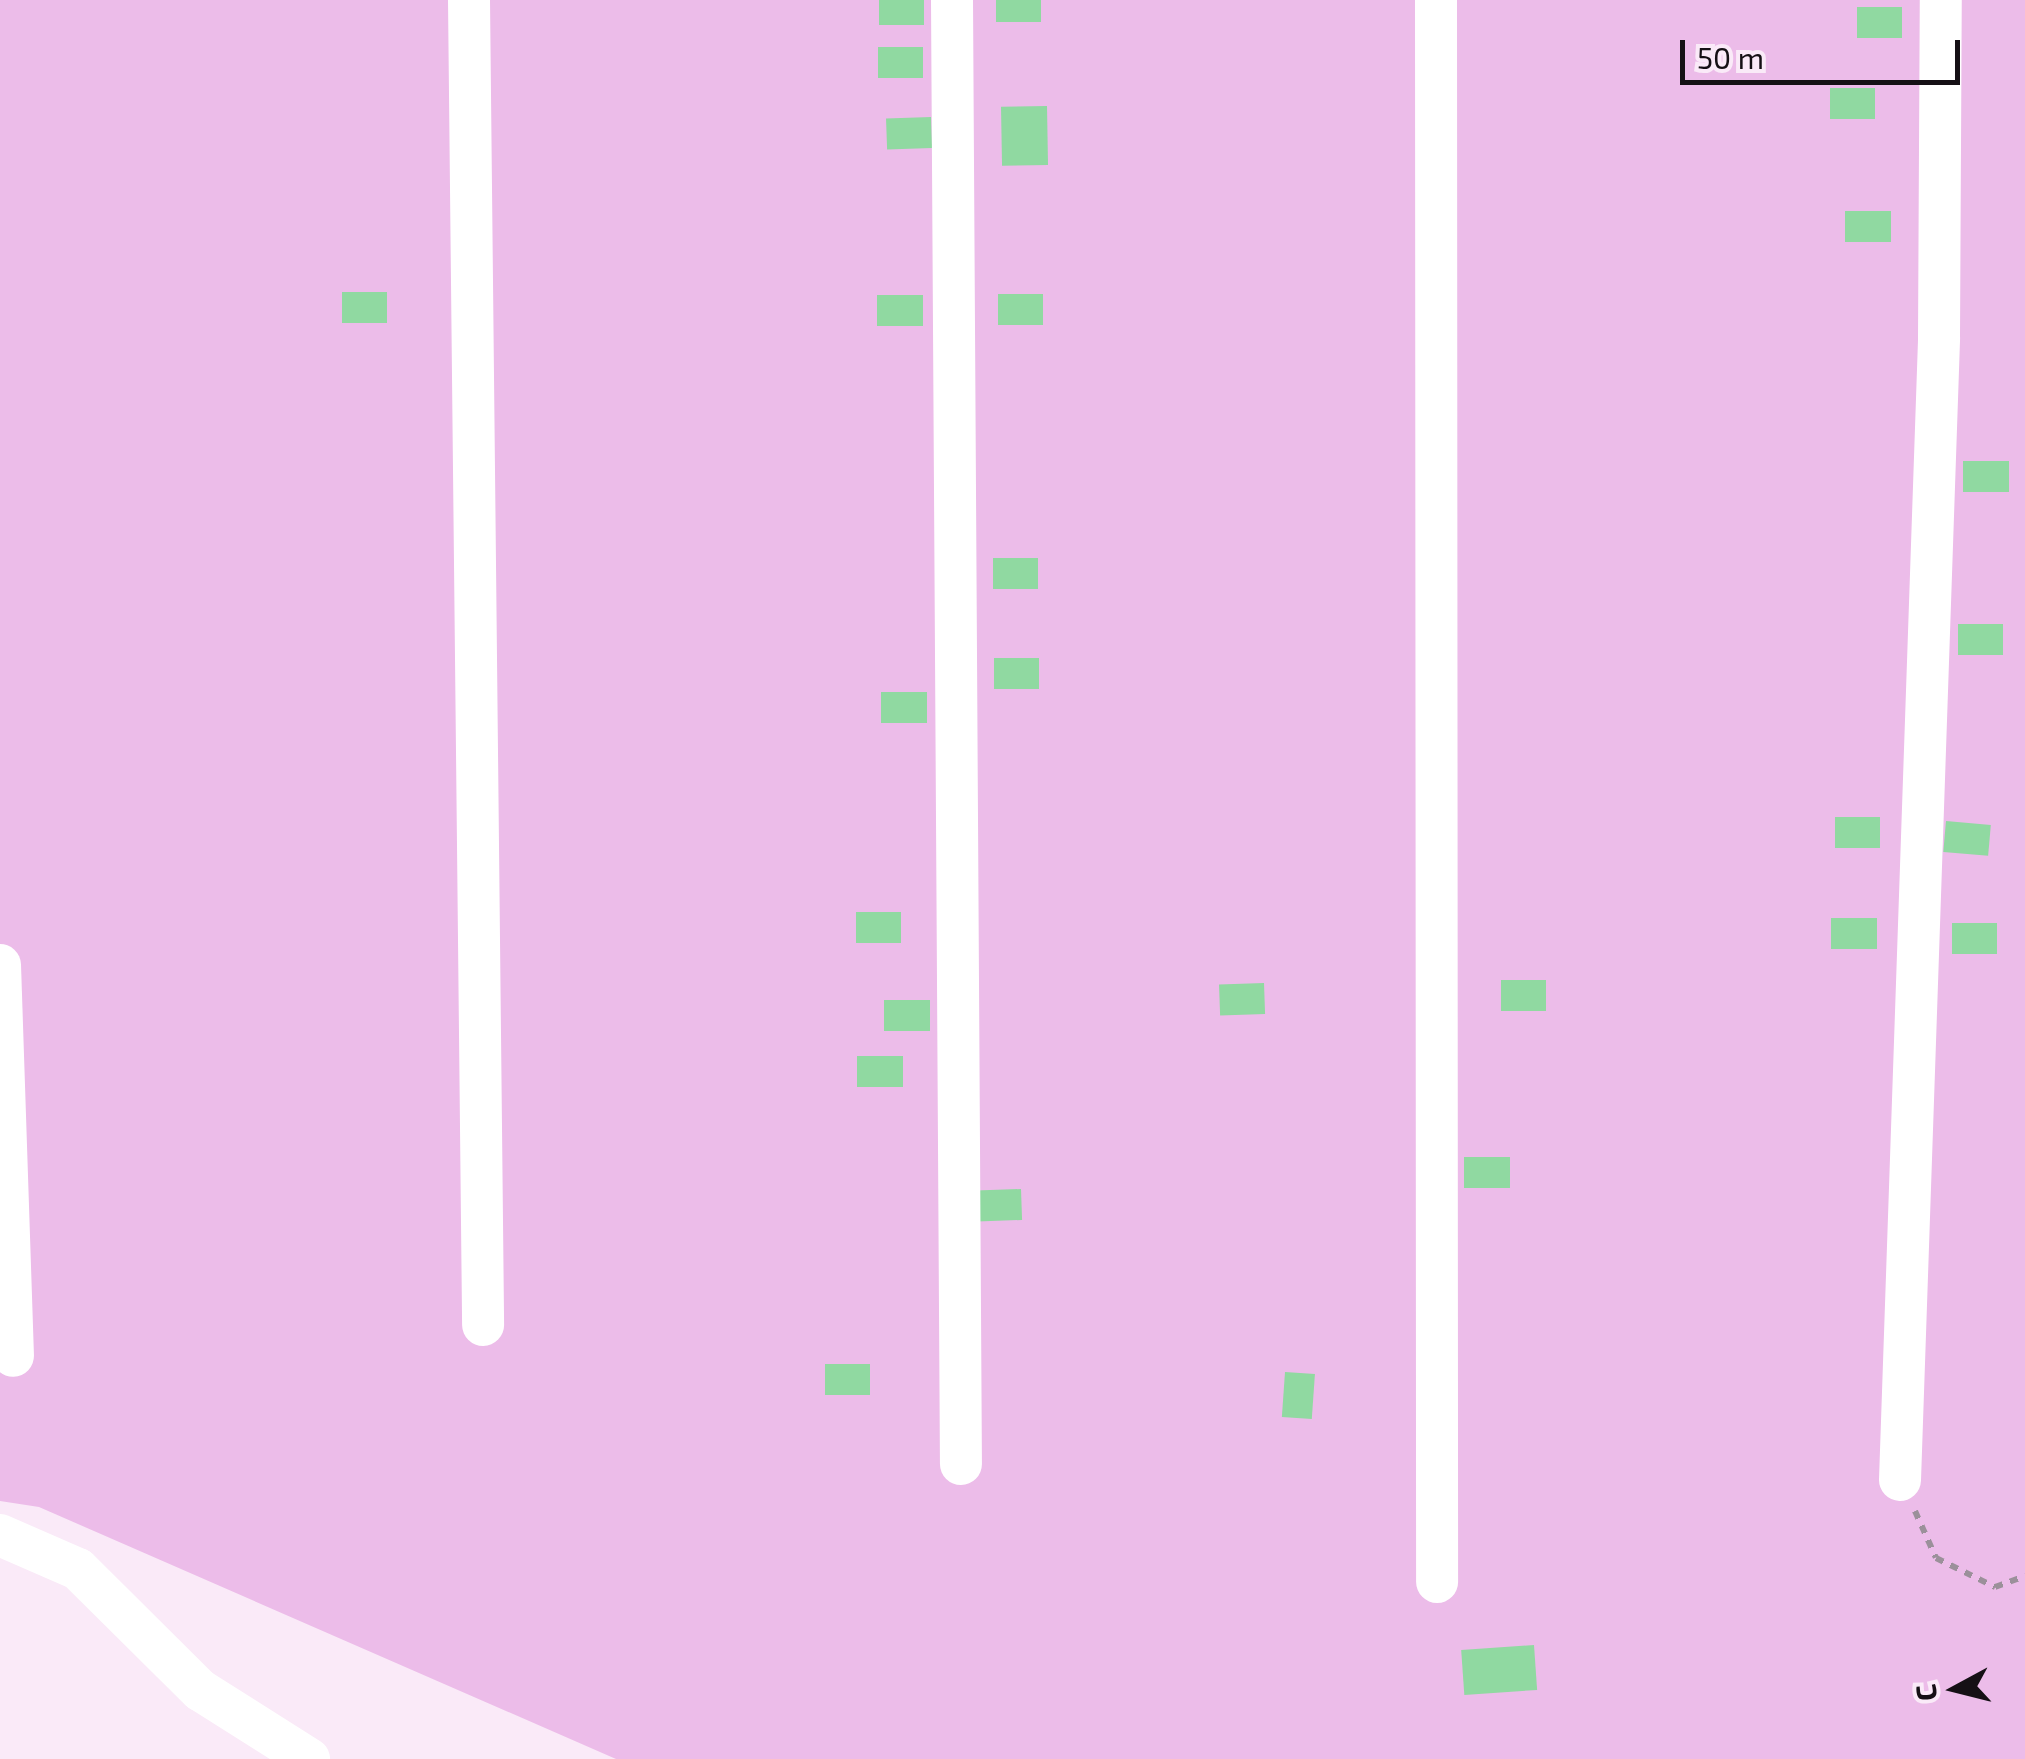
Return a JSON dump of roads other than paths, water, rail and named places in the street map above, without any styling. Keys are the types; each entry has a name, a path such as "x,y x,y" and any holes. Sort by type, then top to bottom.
{"street":[{"path":"469,0 484,1325"},
{"path":"952,0 961,1464"},
{"path":"1436,0 1436,1582"},
{"path":"1900,1480 1940,338 1941,0"},
{"path":"0,964 14,1356"},
{"path":"0,1535 78,1569 200,1690 309,1759"}]}
